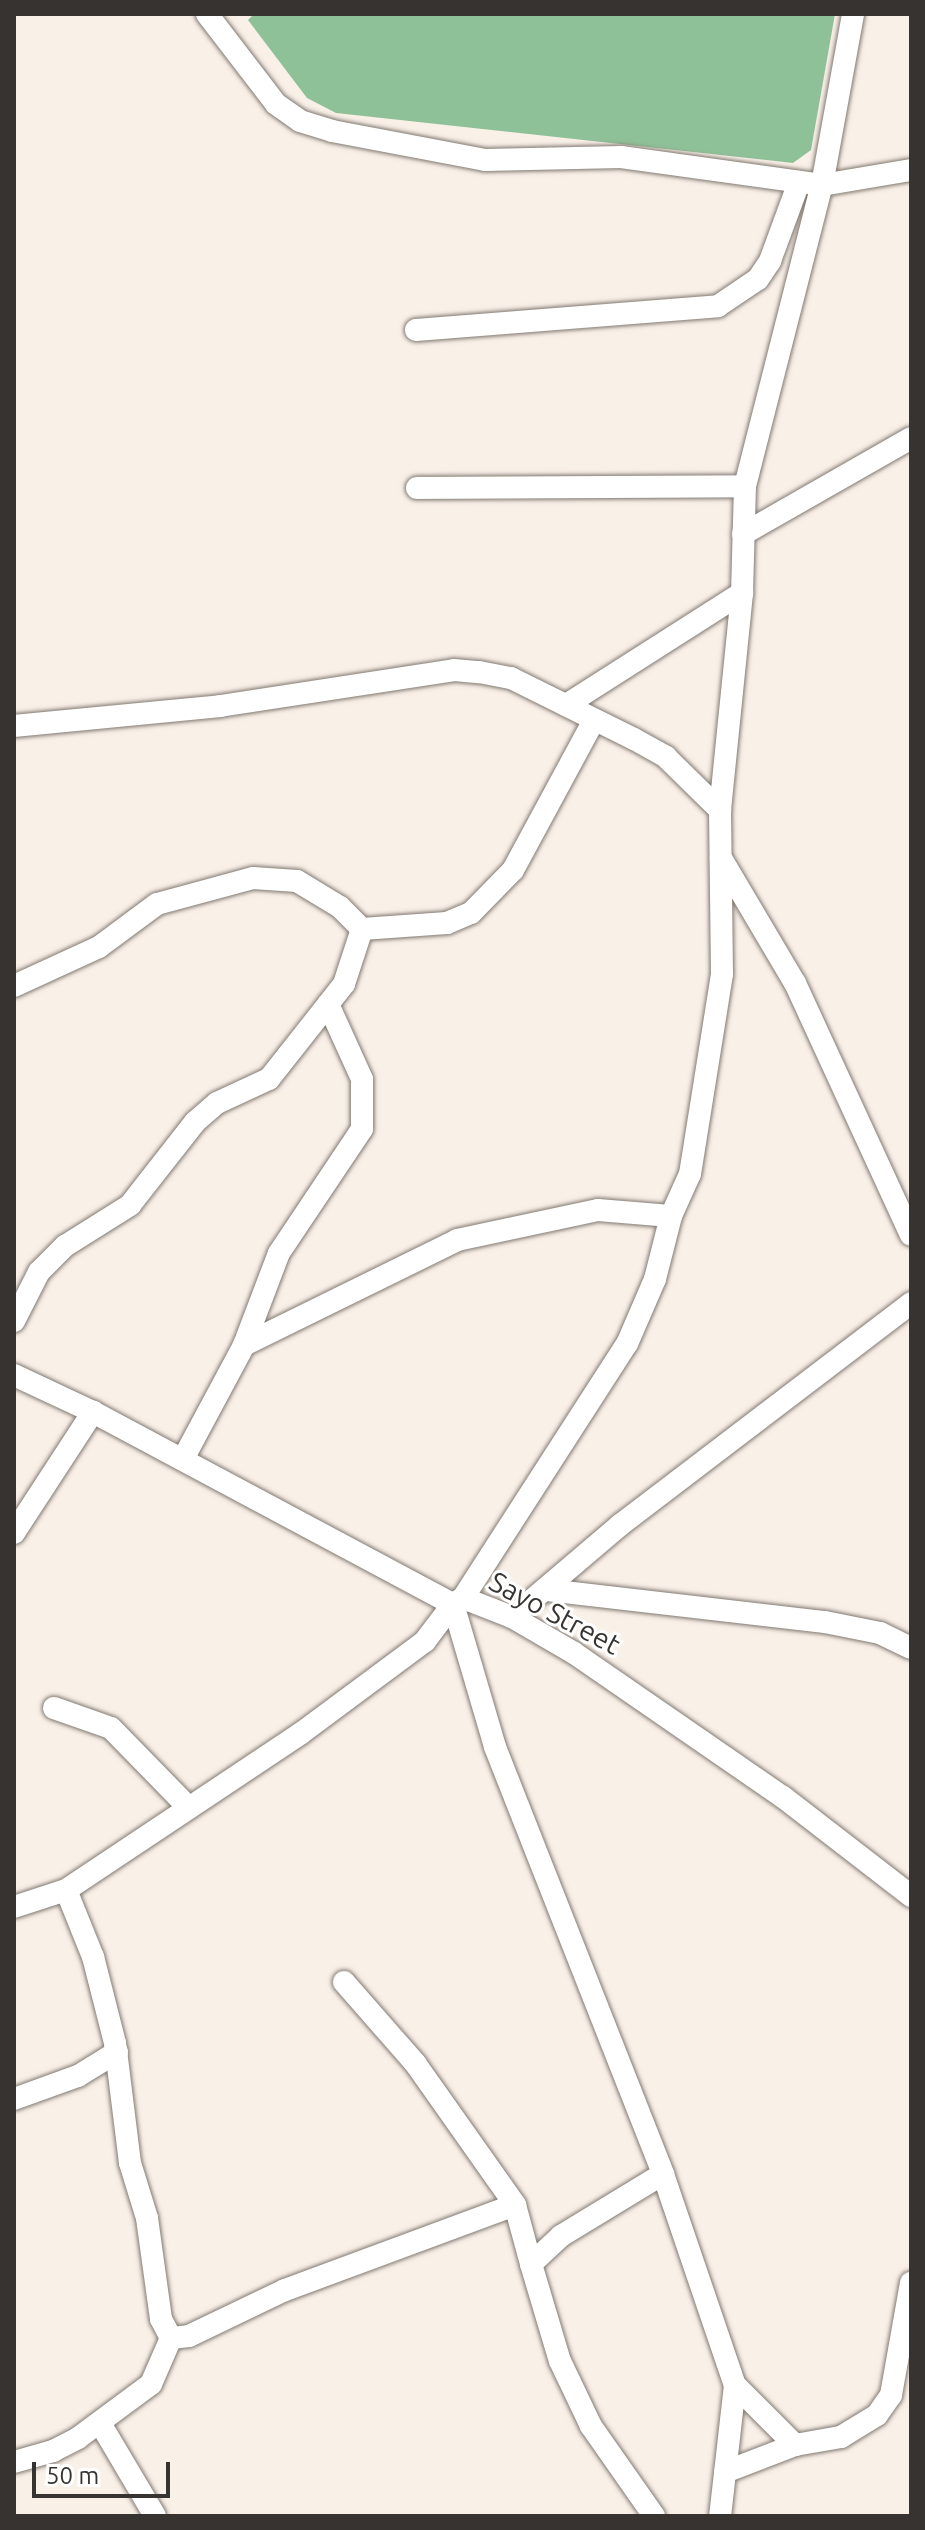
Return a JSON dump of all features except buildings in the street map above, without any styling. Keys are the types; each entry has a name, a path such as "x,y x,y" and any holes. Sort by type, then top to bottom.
{"street":[{"path":"207,14 276,104 300,121 332,131 485,160 621,157 810,184 911,170"},
{"path":"14,1907 66,1890 187,1806 300,1734 425,1641 458,1601 627,1344 655,1279 671,1216 690,1174 717,1029 722,974 720,810 742,593 745,486 810,184 853,14"},
{"path":"416,330 718,306 758,279 810,184"},
{"path":"743,534 911,438"},
{"path":"417,488 745,486"},
{"path":"566,705 742,593"},
{"path":"14,726 220,706 454,670 511,678 666,757 720,810"},
{"path":"14,986 99,947 157,904 190,891 253,878 297,881 340,907 362,929 447,923 482,903 513,870 593,722"},
{"path":"720,856 795,983 911,1235"},
{"path":"14,1321 39,1272 65,1246 130,1205 172,1149 217,1103 269,1079 328,1004 353,964 362,929"},
{"path":"183,1459 244,1345 279,1253 362,1129 362,1079 328,1004"},
{"path":"244,1345 332,1297 470,1236 598,1210 671,1216"},
{"path":"512,1617 620,1525 911,1303"},
{"name":"Sayo Street","path":"14,1375 93,1412 458,1601 512,1617 628,1689 911,1896"},
{"path":"14,1533 93,1412"},
{"path":"547,1590 837,1624 880,1633 911,1648"},
{"path":"458,1601 495,1747 663,2174 735,2385 720,2516"},
{"path":"54,1708 111,1728 187,1806"},
{"path":"66,1890 93,1957 117,2052 130,2163 147,2218 161,2319 171,2338"},
{"path":"344,1982 415,2063 515,2205 560,2361 591,2426 654,2516"},
{"path":"14,2099 78,2076 117,2052"},
{"path":"531,2264 561,2236 663,2174"},
{"path":"171,2338 189,2336 285,2290 515,2205"},
{"path":"725,2472 795,2445 841,2437 877,2415 891,2395 911,2283"},
{"path":"14,2462 53,2451 100,2423 151,2384 171,2338"},
{"path":"735,2385 795,2445"},
{"path":"100,2423 155,2516"}],"green space":[{"path":"254,14 835,14 811,150 793,163 336,113 307,98 248,20"}]}
